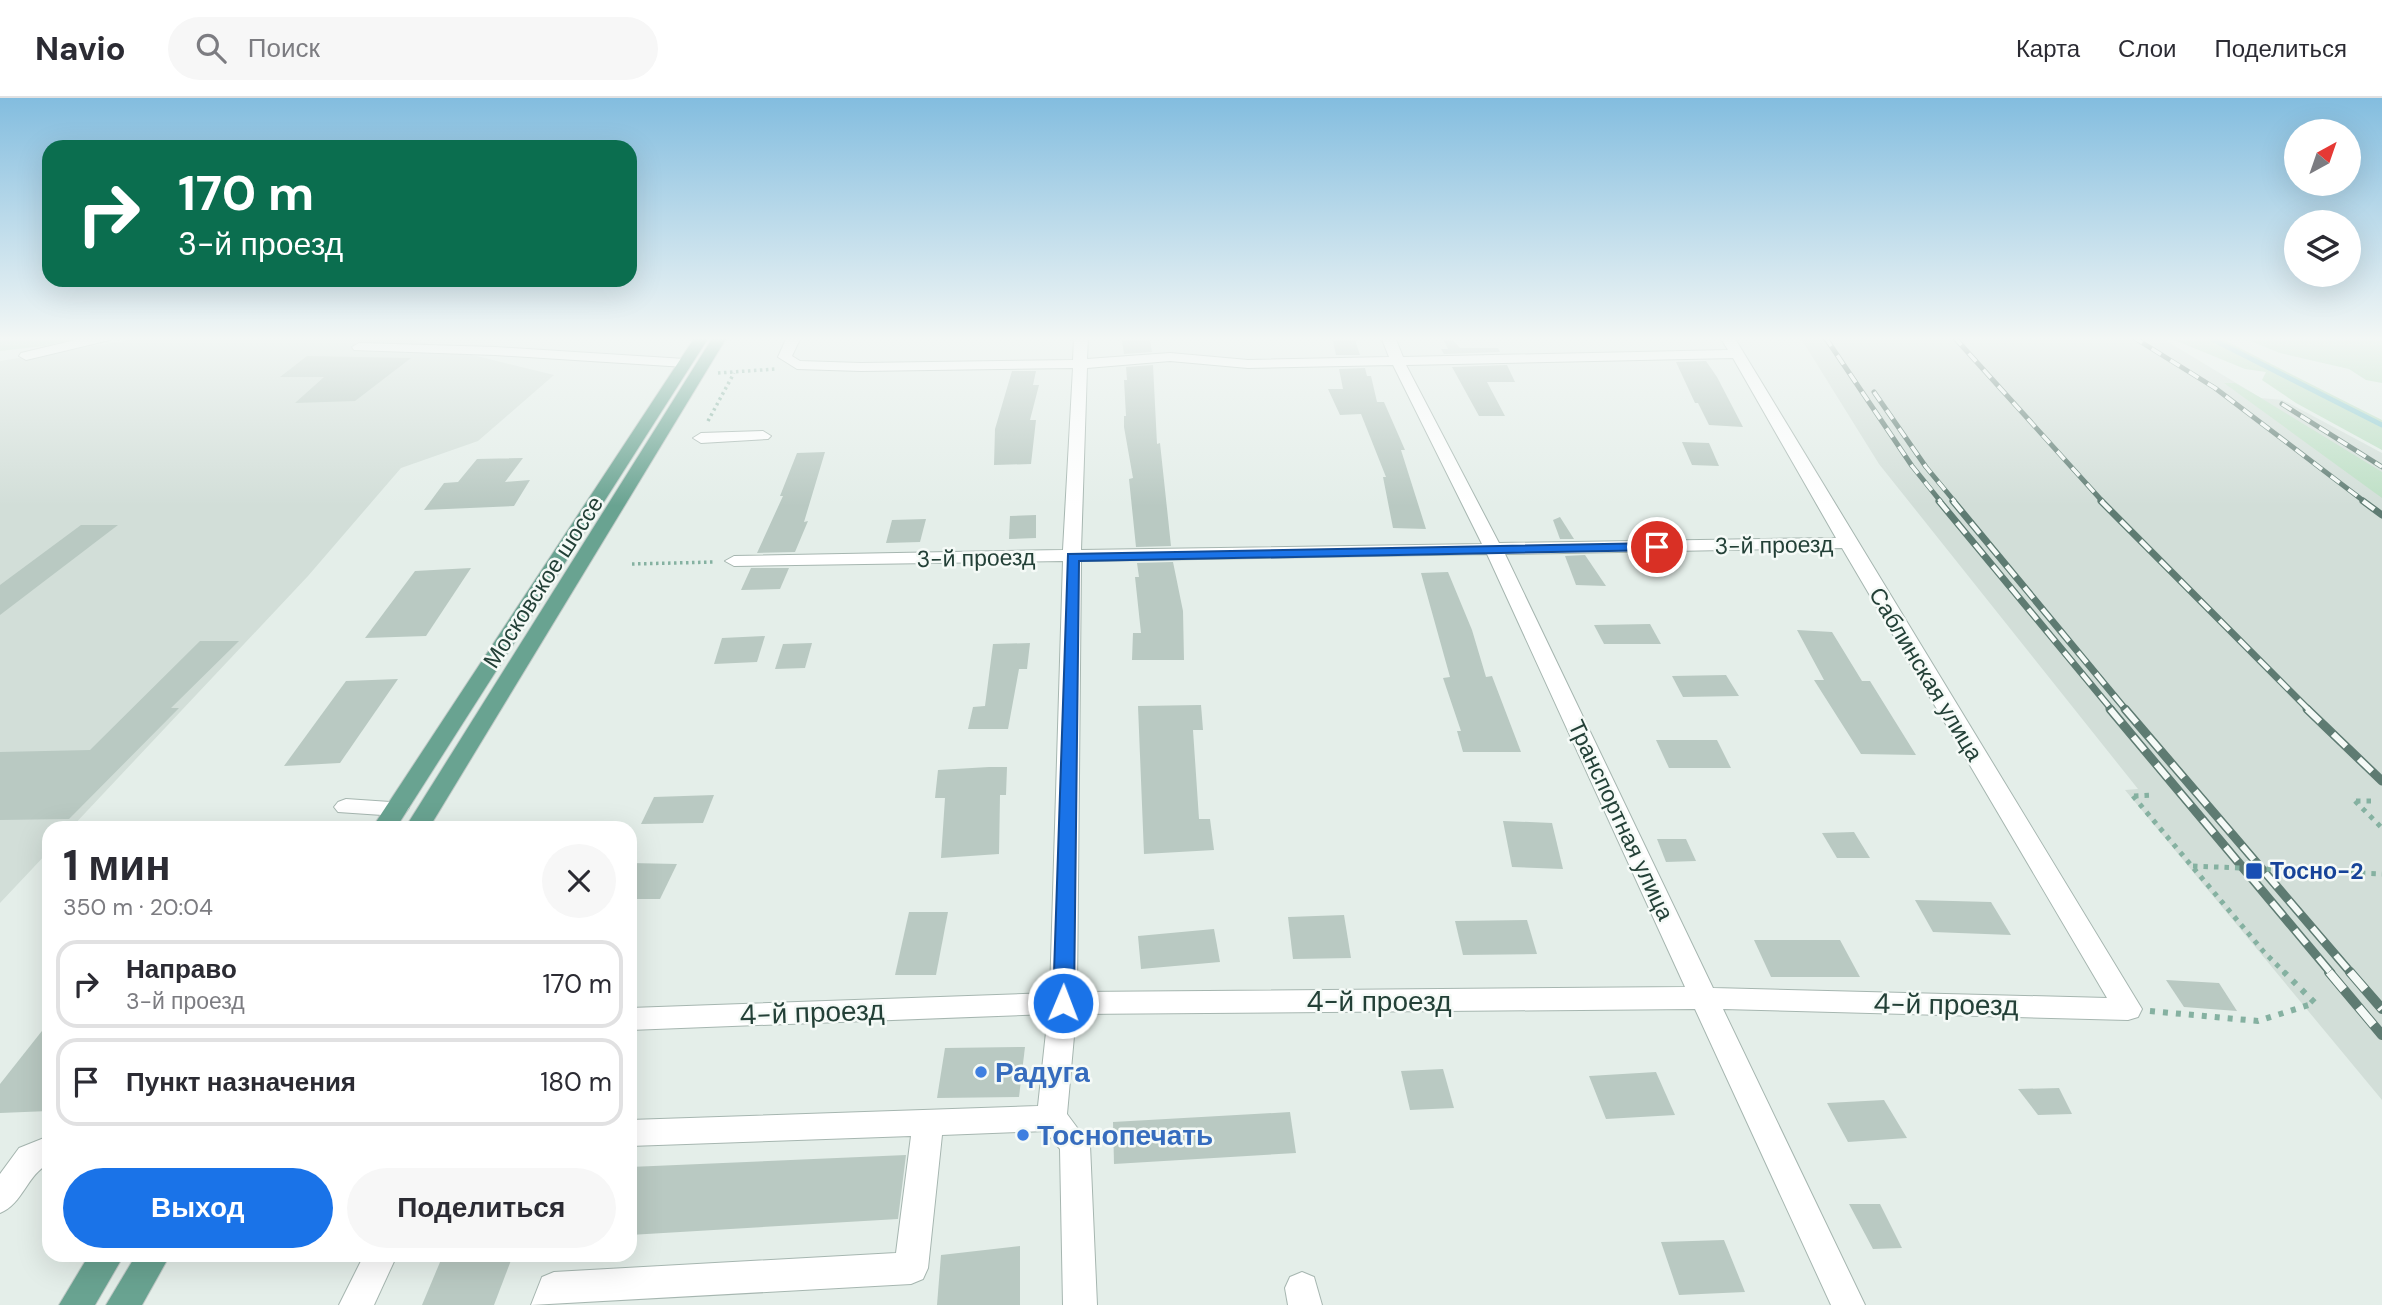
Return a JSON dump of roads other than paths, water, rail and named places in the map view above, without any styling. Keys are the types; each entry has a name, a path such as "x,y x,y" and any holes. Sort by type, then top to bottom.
{"main road":[{"name":"Московское шоссе","path":"391,818 665,393"},
{"name":"Московское шоссе","path":"421,821 685,393"},
{"path":"76,1305 104,1262"},
{"path":"123,1305 150,1262"}],"street":[{"path":"1079,393 1072,557 1063,1003 1052,1118 1075,1145 1080,1305"},
{"name":"Транспортная улица","path":"1414,393 1494,551 1848,1305"},
{"name":"Саблинская улица","path":"1760,393 2129,1009"},
{"path":"701,438 763,436"},
{"name":"3-й проезд","path":"734,561 1494,551 1848,543"},
{"path":"345,807 391,818"},
{"name":"4-й проезд","path":"637,1019 1063,1003 1705,998 2129,1009"},
{"path":"637,1133 1052,1118"},
{"path":"548,1305 554,1288 911,1268 928,1123"},
{"path":"0,1199 30,1158 42,1152"},
{"path":"356,1305 378,1262"}],"waterway":[{"path":"2319,393 2382,425"}],"railway":[{"path":"1863,393 1912,466 1941,502"},
{"path":"1875,393 1926,467 1955,502"},
{"path":"2005,393 2103,502"},
{"path":"2222,393 2365,502"},
{"path":"2282,404 2382,467"},
{"path":"1939,501 2112,710"},
{"path":"1953,501 2126,710"},
{"path":"2101,501 2309,710"},
{"path":"2363,501 2382,515"},
{"path":"2110,709 2331,973"},
{"path":"2125,709 2351,973"},
{"path":"2307,709 2382,781"},
{"path":"2329,972 2382,1035"},
{"path":"2350,972 2382,1009"}],"place":[{"name":"Тосно-2","path":"2254,871"},
{"name":"Радуга","path":"981,1072"},
{"name":"Тоснопечать","path":"1023,1135"}]}
